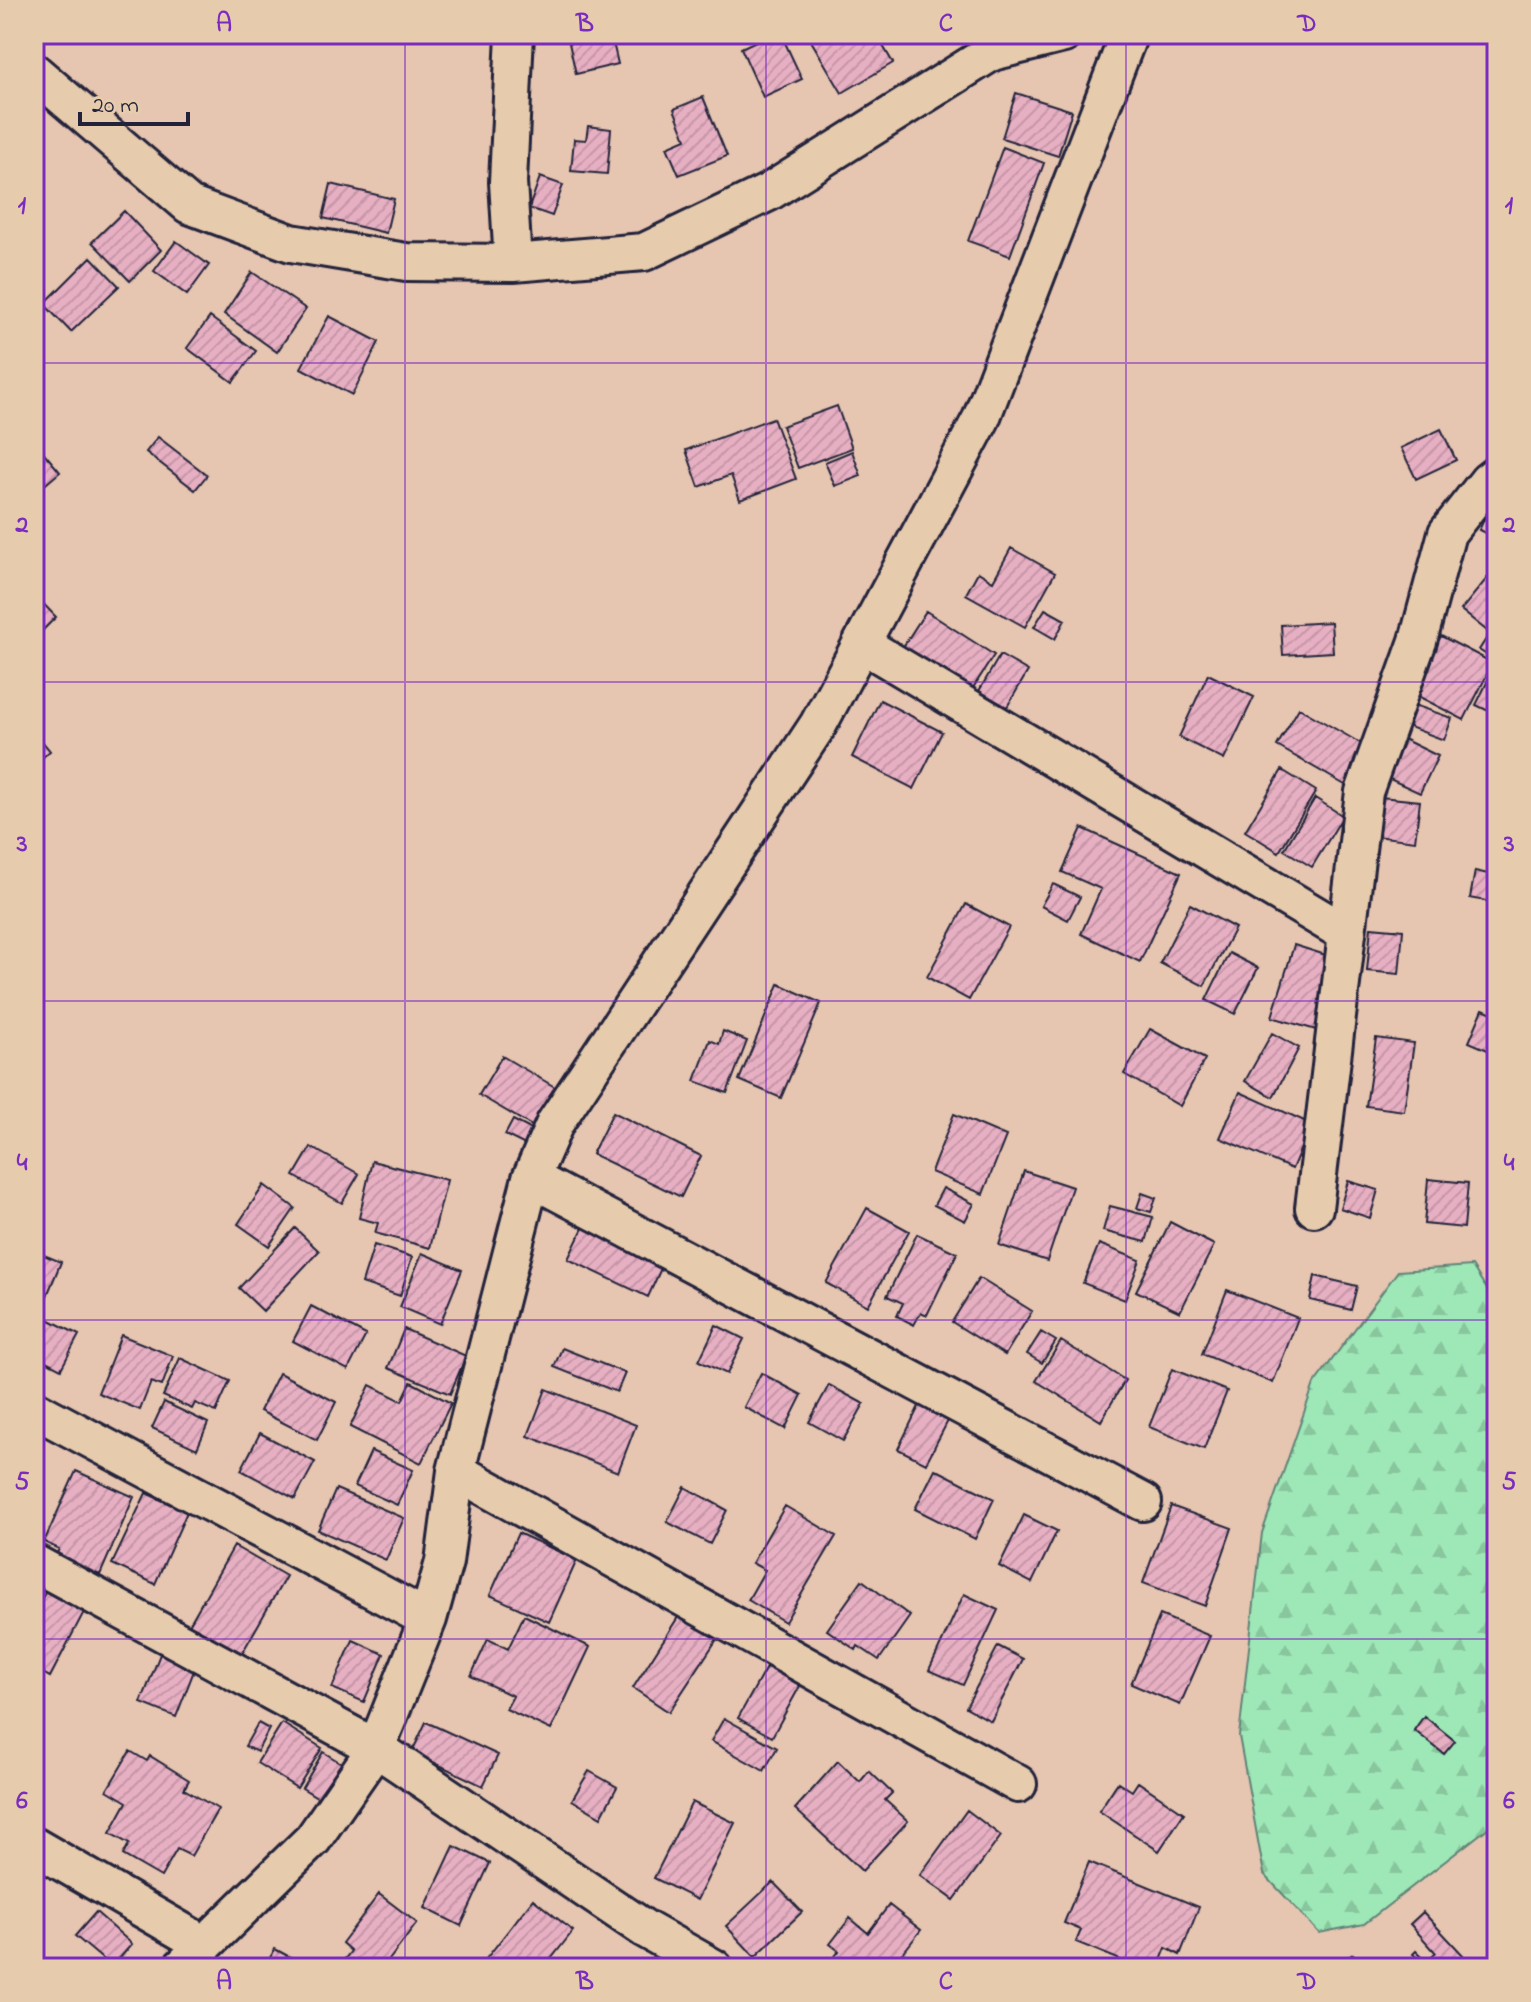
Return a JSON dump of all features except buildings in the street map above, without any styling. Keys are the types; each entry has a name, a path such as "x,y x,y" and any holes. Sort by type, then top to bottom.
{"street":[{"path":"513,263 508,182 515,34"},
{"path":"34,72 189,205 291,243 406,262 513,263 644,252 769,192 992,52 1064,34"},
{"path":"34,1846 193,1956 313,1839 376,1748 428,1619 444,1562 456,1471 531,1178 555,1123 818,725 981,419 1129,34"},
{"path":"1314,1208 1364,792 1418,641 1447,533 1497,474"},
{"path":"862,644 1347,934"},
{"path":"531,1178 1143,1502"},
{"path":"34,1409 428,1619"},
{"path":"456,1471 1018,1784"},
{"path":"34,1563 376,1748 645,1929 714,1968"}],"green space":[{"path":"1472,1266 1497,1305 1497,1821 1364,1924 1319,1933 1264,1874 1239,1736 1262,1533 1314,1384 1398,1271"}]}
